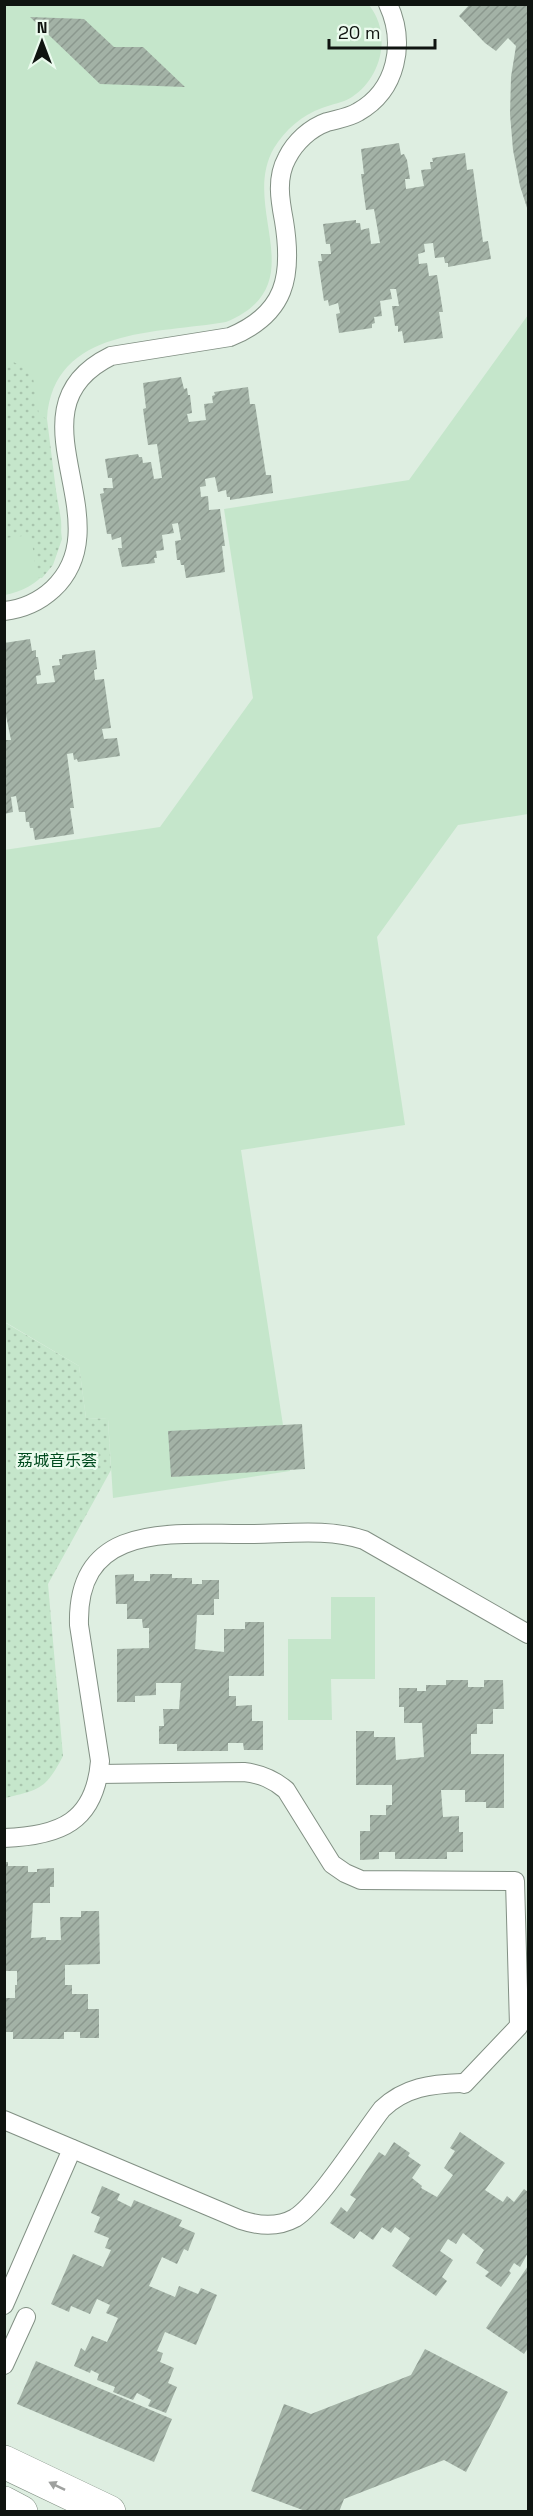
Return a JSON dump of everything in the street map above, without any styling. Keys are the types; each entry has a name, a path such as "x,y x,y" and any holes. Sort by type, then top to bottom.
{"street":[{"path":"4,2462 109,2511"}],"lane":[{"path":"4,611 31,604 46,595 59,584 75,553 78,536 77,518 63,421 72,389 82,374 96,363 111,356 230,337 249,329 264,318 276,302 285,284 289,264 279,187 286,160 297,143 310,131 357,113 383,90 392,74 397,56 398,37 394,17 388,4"},
{"path":"4,1838 42,1836 59,1830 73,1821 86,1808 94,1794 100,1761 79,1625 79,1607 86,1583 99,1561 126,1542 158,1536 323,1533 352,1536 364,1540 528,1634"},
{"path":"4,2120 241,2220 255,2225 269,2226 284,2223 305,2210 391,2100 416,2087 463,2083 519,2026 515,1881 361,1880 332,1864 286,1790 275,1781 260,1774 244,1772 99,1774"},
{"path":"4,2305 72,2149"},
{"path":"4,2365 26,2317"}],"green space":[{"path":"5,5 369,5 376,16 382,42 377,67 362,88 349,99 315,111 301,119 283,135 274,148 266,171 264,195 272,267 267,288 252,306 226,322 141,333 113,340 88,351 68,366 54,389 47,419 50,455 61,520 59,547 55,559 40,578 30,586 5,595"},
{"path":"528,315 528,814 458,825 377,937 405,1125 241,1150 290,1471 113,1498 108,1419 86,1418 79,1366 5,1322 4,850 160,827 253,698 224,509 409,480"},
{"path":"5,358 32,371 39,415 47,419 62,539 53,565 42,578 37,578 31,535 5,538"},
{"name":"荔城音乐荟","path":"4,1322 79,1366 86,1418 108,1419 111,1470 48,1584 63,1756 46,1782 34,1790 5,1798"},
{"path":"331,1597 375,1597 375,1679 331,1679 332,1720 288,1720 288,1639 331,1639"}],"building":[{"path":"470,4 528,4 528,211 513,150 510,114 511,77 516,46 508,38 496,51 485,43 459,16"},
{"path":"30,17 84,19 114,47 143,47 185,87 100,84"},
{"path":"399,143 401,155 404,154 407,160 410,179 405,179 406,189 424,186 421,170 431,169 432,158 465,153 467,170 473,169 483,242 488,241 491,259 448,267 444,257 435,258 433,243 424,244 425,252 418,254 419,264 427,263 429,276 437,275 443,312 439,312 443,338 404,343 402,331 398,332 398,326 395,326 392,306 399,306 396,289 390,289 392,299 380,301 382,316 374,317 375,323 372,324 372,328 339,333 336,314 340,313 338,303 329,306 328,300 324,301 318,261 322,261 321,254 331,254 330,244 326,244 323,224 356,220 356,223 360,223 361,230 369,228 371,244 380,243 374,209 366,210 361,174 364,174 361,149"},
{"path":"181,377 184,389 187,388 188,395 190,395 192,413 187,414 189,422 206,420 204,404 213,403 214,392 248,387 250,404 255,404 266,475 271,475 273,493 230,500 226,490 218,492 215,477 205,479 206,486 200,487 201,497 208,496 209,510 220,509 225,546 222,546 225,572 186,578 184,565 177,560 175,541 181,540 178,523 172,524 174,533 162,535 164,550 156,551 155,563 122,567 118,548 122,548 121,537 112,540 111,534 107,534 100,494 104,493 103,488 113,488 112,478 108,478 105,459 138,454 142,457 143,463 151,462 154,479 162,478 157,444 148,445 143,409 146,408 143,383"},
{"path":"30,639 32,651 36,650 41,675 36,676 37,684 55,682 52,666 60,665 59,659 62,659 62,655 95,650 97,669 94,670 95,680 104,679 111,728 102,729 104,739 117,738 120,756 78,762 77,759 74,760 73,753 67,754 74,808 70,808 74,834 35,840 33,828 30,828 29,822 26,822 25,812 19,812 16,796 11,797 13,812 4,814 4,740 11,740 4,706 4,643"},
{"path":"302,1424 305,1469 171,1477 168,1431"},
{"path":"134,1574 134,1581 150,1581 150,1574 172,1574 172,1578 192,1578 192,1584 202,1584 202,1580 219,1580 219,1599 214,1599 214,1615 197,1615 195,1649 224,1652 224,1629 245,1629 245,1622 264,1622 264,1676 229,1676 229,1696 236,1696 236,1706 252,1705 252,1721 263,1721 263,1750 244,1750 243,1743 228,1743 228,1751 177,1751 177,1744 159,1744 159,1726 164,1726 163,1709 179,1709 181,1683 156,1683 156,1695 135,1696 135,1702 117,1702 117,1649 149,1648 149,1628 143,1628 142,1619 127,1619 127,1604 116,1604 115,1575"},
{"path":"446,1680 468,1680 468,1687 484,1687 484,1680 503,1680 504,1709 493,1709 493,1724 477,1724 477,1734 471,1734 471,1754 504,1754 504,1808 486,1808 486,1802 465,1802 465,1790 441,1790 443,1817 459,1816 459,1832 463,1832 463,1852 447,1852 447,1859 395,1859 395,1852 379,1852 379,1859 360,1860 360,1831 370,1831 370,1815 386,1815 386,1805 392,1805 392,1785 356,1785 356,1731 374,1731 374,1737 395,1737 396,1760 424,1757 422,1723 404,1723 404,1707 399,1707 399,1688 417,1688 417,1691 426,1691 426,1685 446,1685"},
{"path":"4,1862 8,1862 8,1866 28,1866 28,1872 54,1868 54,1887 50,1887 50,1903 33,1903 31,1938 46,1937 46,1940 61,1940 60,1917 81,1917 81,1911 99,1911 100,1964 65,1965 65,1985 72,1985 72,1994 88,1994 88,2009 99,2009 99,2038 80,2038 80,2032 64,2032 64,2039 13,2039 13,2032 4,2032 4,1998 15,1998 17,1971 4,1971"},
{"path":"460,2132 505,2163 485,2190 503,2202 507,2196 514,2202 524,2189 528,2192 528,2253 520,2267 514,2263 509,2271 511,2273 501,2287 485,2276 489,2272 476,2263 484,2250 463,2233 456,2244 448,2239 440,2251 453,2260 442,2277 447,2281 436,2296 392,2266 410,2238 395,2227 391,2233 382,2227 373,2240 360,2231 354,2239 330,2223 341,2207 347,2212 356,2199 350,2195 379,2152 385,2156 394,2142 410,2153 408,2156 421,2165 412,2178 422,2186 421,2188 437,2197 453,2175 444,2168 455,2151 450,2148"},
{"path":"102,2186 120,2194 117,2200 131,2207 134,2200 182,2220 179,2226 195,2233 188,2251 184,2249 177,2264 162,2257 149,2286 175,2297 179,2286 198,2294 201,2288 217,2295 196,2345 165,2332 157,2351 163,2353 160,2362 174,2368 168,2383 177,2387 166,2413 148,2406 151,2400 137,2393 133,2400 113,2392 115,2387 97,2380 99,2374 74,2366 81,2348 85,2351 92,2336 107,2342 118,2318 106,2313 110,2305 97,2299 90,2314 71,2306 69,2312 51,2304 73,2254 103,2267 111,2250 105,2248 109,2238 94,2232 100,2217 91,2213"},
{"path":"528,2266 528,2348 524,2354 486,2328"},
{"path":"425,2349 508,2392 466,2472 444,2460 344,2499 339,2512 308,2512 251,2491 284,2404 311,2414 411,2375"},
{"path":"36,2361 172,2419 154,2462 17,2404"}]}
